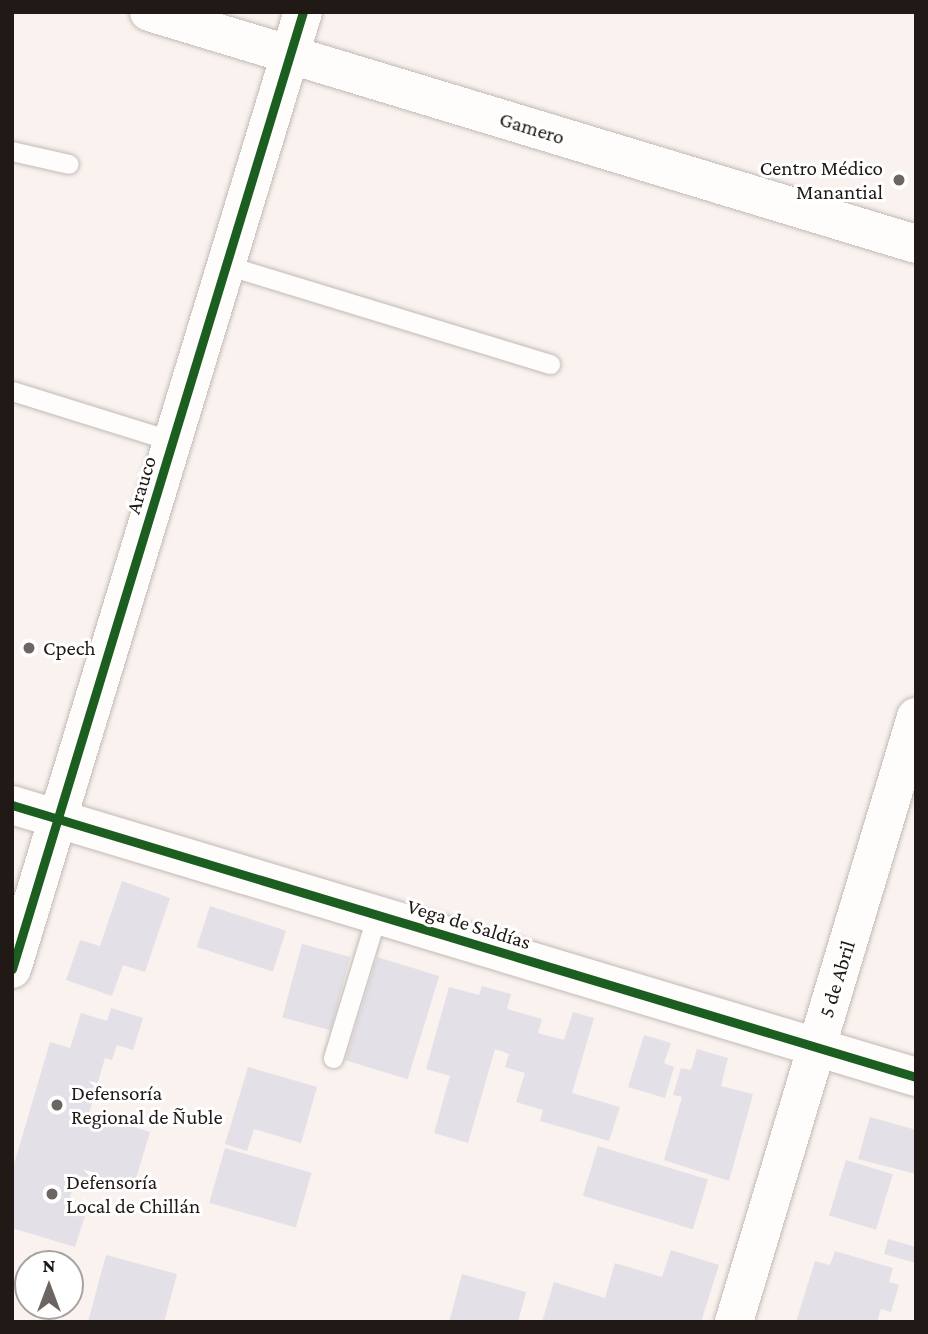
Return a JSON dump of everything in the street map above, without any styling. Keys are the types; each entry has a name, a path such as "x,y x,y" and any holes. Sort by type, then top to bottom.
{"street":[{"name":"Gamero","path":"149,12 916,244"},
{"name":"Arauco","path":"12,968 303,12"},
{"name":"5 de Abril","path":"734,1322 916,718"},
{"name":"Vega de Saldías","path":"12,805 916,1077"}],"lane":[{"path":"12,151 69,164"},
{"path":"226,265 550,364"},
{"path":"12,391 173,441"},
{"path":"333,1058 377,914"}],"building":[{"path":"122,881 170,898 145,972 123,965 112,996 66,980 80,940 100,946"},
{"path":"210,906 286,931 273,972 197,947"},
{"path":"302,944 350,957 331,1030 282,1017"},
{"path":"377,957 439,976 408,1079 345,1060"},
{"path":"482,986 511,994 507,1009 542,1019 538,1033 564,1040 573,1012 594,1018 572,1093 620,1107 609,1141 540,1121 543,1110 516,1102 525,1073 505,1067 509,1054 495,1049 468,1143 434,1133 450,1076 426,1069 449,987 479,995"},
{"path":"111,1008 143,1018 133,1050 117,1045 112,1060 105,1058 89,1113 150,1132 132,1192 77,1175 66,1210 85,1216 75,1247 12,1228 12,1171 50,1042 70,1048 81,1013 107,1021"},
{"path":"644,1035 671,1043 664,1063 674,1067 665,1098 628,1087"},
{"path":"697,1049 728,1058 721,1086 753,1094 729,1181 664,1160 682,1097 673,1095 681,1068 691,1070"},
{"path":"248,1067 317,1087 301,1143 254,1129 247,1151 225,1144"},
{"path":"870,1117 916,1130 916,1174 858,1159"},
{"path":"598,1146 708,1180 693,1229 583,1196"},
{"path":"225,1148 312,1173 296,1228 209,1203"},
{"path":"846,1160 893,1174 876,1230 829,1215"},
{"path":"888,1239 916,1247 916,1263 884,1254"},
{"path":"671,1250 719,1265 701,1322 542,1322 554,1282 605,1298 615,1263 662,1277"},
{"path":"835,1251 893,1268 889,1282 899,1285 891,1312 881,1309 877,1322 796,1322 815,1261 830,1265"},
{"path":"106,1255 177,1274 164,1322 88,1322"},
{"path":"462,1274 526,1292 518,1322 449,1322"}],"cycle path":[{"path":"12,969 303,12"},
{"path":"12,805 916,1077"}],"place":[{"name":"Centro Médico Manantial","path":"899,180"},
{"name":"Cpech","path":"29,648"},
{"name":"Defensoría Regional de Ñuble","path":"57,1105"},
{"name":"Defensoría Local de Chillán","path":"52,1194"}]}
